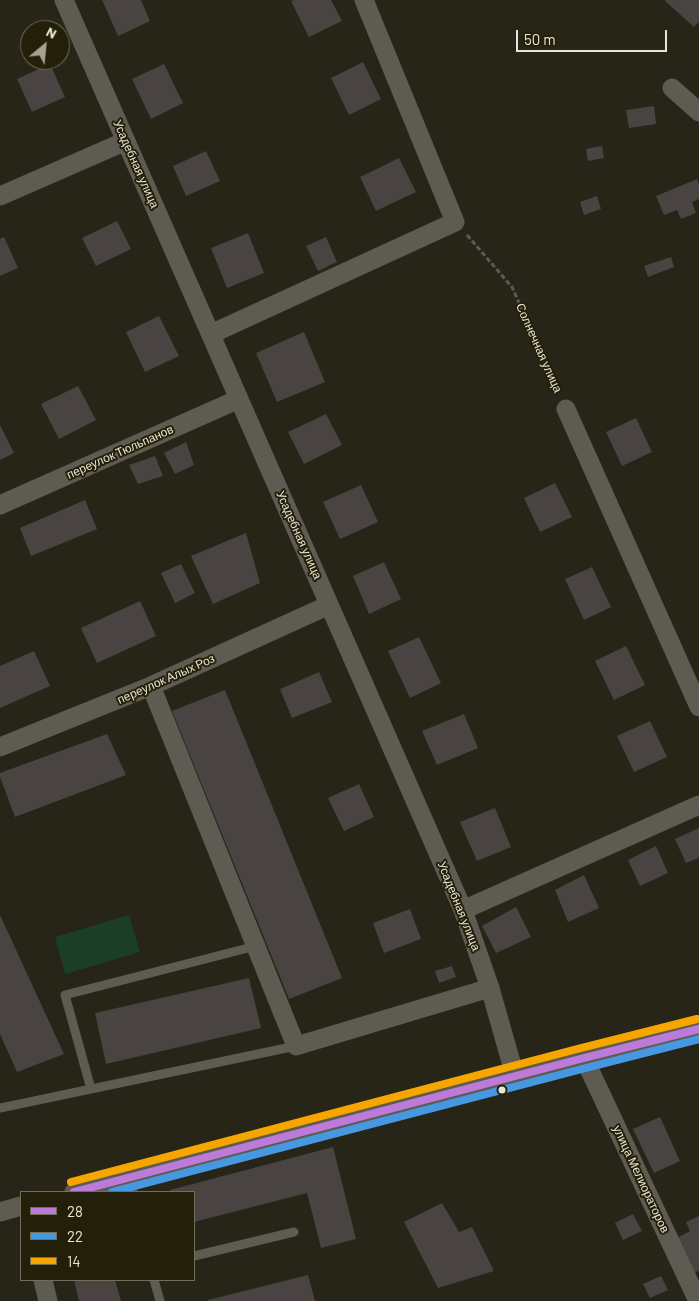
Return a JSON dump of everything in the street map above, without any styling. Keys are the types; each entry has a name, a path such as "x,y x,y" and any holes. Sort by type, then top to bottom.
{"street":[{"name":"Усадебная улица","path":"64,0 463,910 490,988 515,1076"},
{"path":"211,334 454,222 364,0"},
{"path":"672,88 699,112"},
{"path":"0,196 126,141"},
{"name":"переулок Тюльпанов","path":"0,505 239,399"},
{"path":"566,409 699,707"},
{"name":"переулок Алых Роз","path":"0,747 151,686 329,605"},
{"path":"151,686 296,1046 490,988"},
{"path":"463,910 699,805"},
{"path":"82,1191 131,1185 515,1076 699,1029"},
{"name":"улица Мелиораторов","path":"584,1058 698,1301"},
{"path":"0,1212 20,1206"},
{"path":"43,1281 48,1301"}],"lane":[{"path":"91,1089 64,995 256,946"},
{"path":"0,1108 296,1046"},
{"path":"195,1256 294,1232"},
{"path":"154,1281 160,1301"}],"path":[{"name":"Солнечная улица","path":"454,222 512,287 566,409"}],"green space":[{"path":"129,915 140,952 65,974 55,937"}],"building":[{"path":"102,0 141,0 150,21 118,36"},
{"path":"331,0 342,21 309,37 291,1"},
{"path":"666,0 699,0 699,22 694,27"},
{"path":"363,62 381,99 349,115 331,78"},
{"path":"164,64 183,103 151,119 132,79"},
{"path":"37,70 53,70 65,97 32,112 17,79"},
{"path":"654,106 656,124 629,128 626,110"},
{"path":"602,146 604,158 588,161 586,149"},
{"path":"206,151 220,181 186,196 173,166"},
{"path":"399,158 416,192 376,211 360,177"},
{"path":"697,179 699,199 692,202 696,213 681,219 677,210 664,215 656,196"},
{"path":"597,196 601,209 584,215 580,202"},
{"path":"117,221 131,249 96,266 82,238"},
{"path":"248,233 264,273 227,288 211,248"},
{"path":"4,237 18,268 0,276 0,239"},
{"path":"326,237 337,262 318,271 306,246"},
{"path":"671,257 674,267 648,277 644,266"},
{"path":"159,316 179,356 145,372 126,332"},
{"path":"304,332 325,382 277,402 256,353"},
{"path":"78,386 96,420 59,439 41,404"},
{"path":"326,414 342,445 304,464 288,432"},
{"path":"636,418 652,452 622,466 606,432"},
{"path":"0,425 14,453 0,460"},
{"path":"186,442 194,465 175,474 164,453"},
{"path":"155,456 163,476 138,484 129,465"},
{"path":"555,483 572,517 540,532 524,498"},
{"path":"361,485 378,522 340,539 323,502"},
{"path":"85,500 97,529 31,556 20,528"},
{"path":"246,533 260,583 213,604 191,556"},
{"path":"384,562 401,599 369,614 353,576"},
{"path":"181,564 195,593 175,603 161,573"},
{"path":"592,567 611,607 584,620 565,579"},
{"path":"140,601 156,636 97,663 81,628"},
{"path":"419,637 441,683 410,698 388,651"},
{"path":"626,646 645,685 614,700 595,661"},
{"path":"34,651 50,686 0,708 0,666"},
{"path":"319,672 332,702 292,718 280,689"},
{"path":"225,690 342,978 289,999 172,711"},
{"path":"464,714 478,748 437,765 422,731"},
{"path":"650,721 667,757 634,772 617,736"},
{"path":"107,734 126,775 15,817 0,773"},
{"path":"359,784 374,817 344,831 328,798"},
{"path":"495,808 511,847 477,861 460,822"},
{"path":"699,828 699,858 686,863 675,839"},
{"path":"656,846 668,873 640,886 628,860"},
{"path":"584,875 599,908 568,922 555,890"},
{"path":"516,907 531,937 496,953 482,926"},
{"path":"410,909 421,939 384,953 373,923"},
{"path":"0,915 64,1054 17,1072 0,1034"},
{"path":"452,966 456,977 439,983 435,971"},
{"path":"249,978 261,1028 106,1064 95,1013"},
{"path":"660,1117 680,1161 654,1173 633,1129"},
{"path":"333,1147 356,1239 321,1248 307,1193 195,1222 195,1191 170,1190"},
{"path":"442,1203 459,1232 472,1227 494,1271 438,1288 404,1222"},
{"path":"633,1214 642,1231 623,1240 615,1223"},
{"path":"699,1216 699,1271 694,1273 677,1238 690,1231 686,1222"},
{"path":"308,1275 315,1301 208,1301 208,1300"},
{"path":"661,1276 668,1290 650,1298 643,1284"},
{"path":"74,1281 115,1281 121,1301 79,1301"}],"transit line":[{"name":"14","path":"71,1182 697,1019"},
{"name":"28","path":"78,1191 699,1029"},
{"name":"22","path":"116,1191 699,1039"}]}
